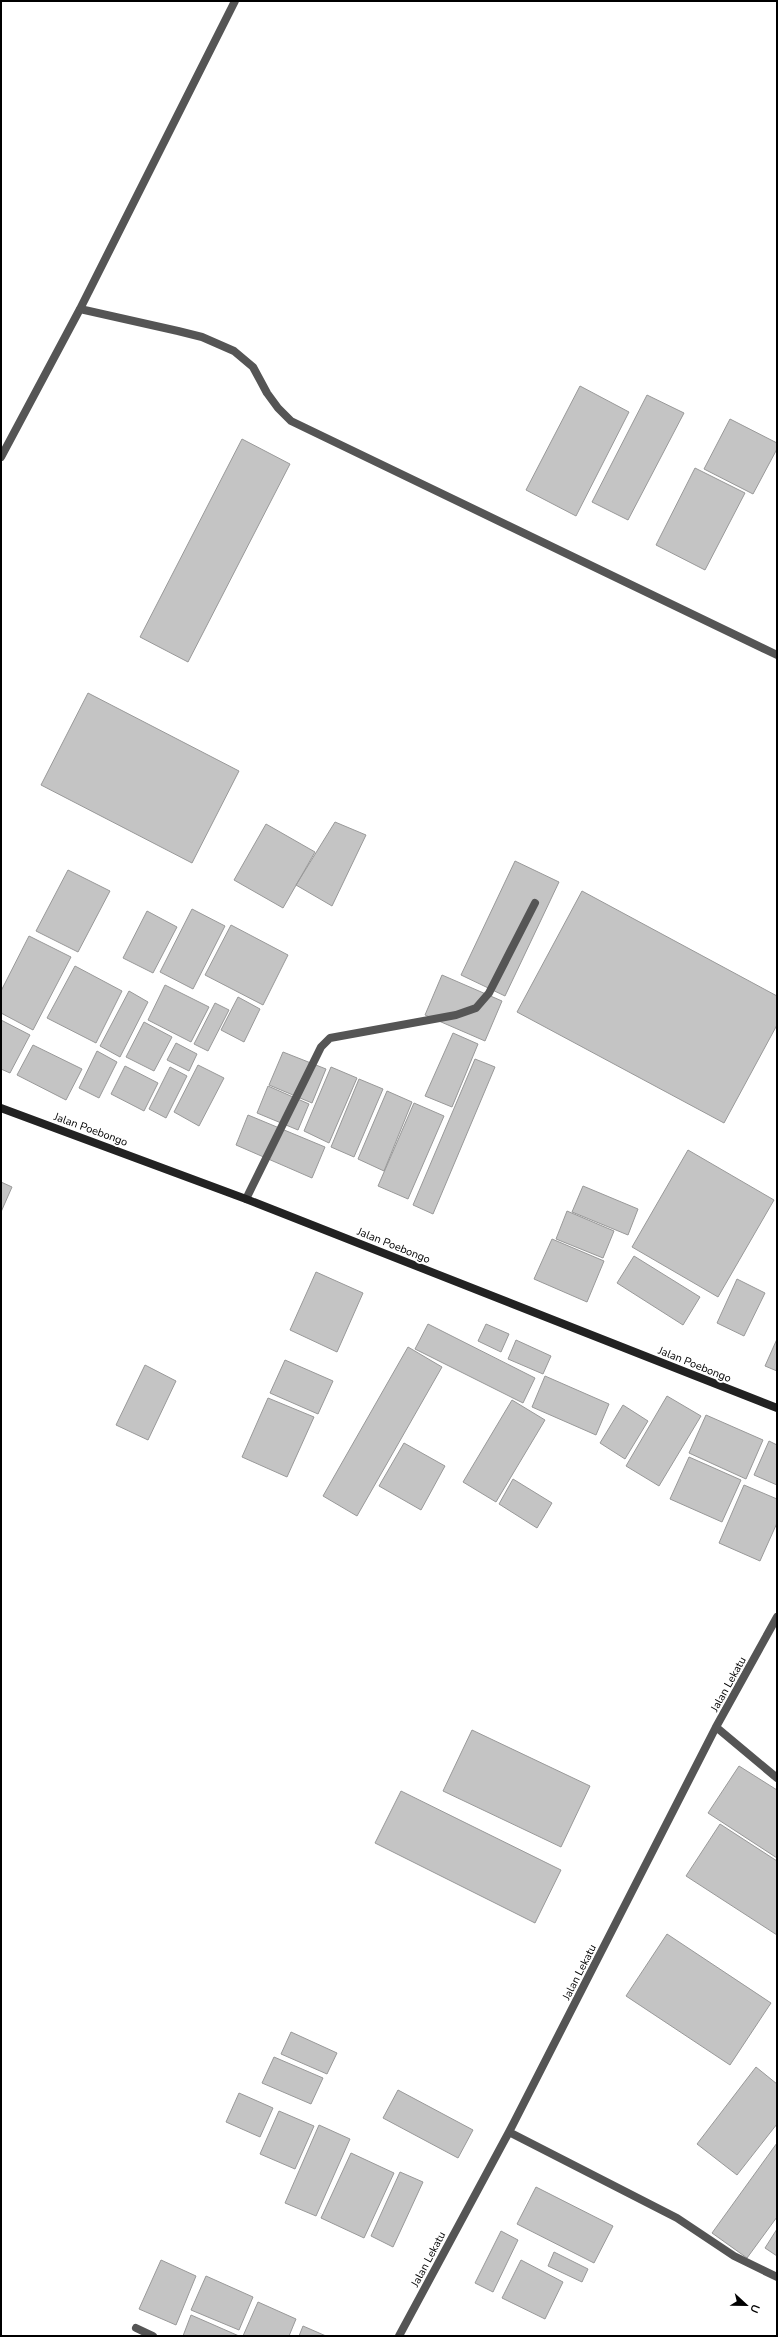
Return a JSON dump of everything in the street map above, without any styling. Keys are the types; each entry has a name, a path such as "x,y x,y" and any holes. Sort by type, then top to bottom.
{"main road":[{"name":"Jalan Poebongo","path":"1,1108 246,1199 777,1408"}],"street":[{"path":"1,457 80,309 235,1"},
{"path":"80,309 202,337 234,351 253,367 278,408 291,421 777,656"},
{"path":"246,1199 321,1047 330,1038 456,1015 476,1008 495,983 535,903"},
{"name":"Jalan Lekatu","path":"399,2336 509,2132 716,1727 777,1617"},
{"path":"716,1727 777,1778"},
{"path":"509,2132 677,2218 734,2256 777,2278"},
{"path":"136,2328 153,2336"}],"building":[{"path":"580,386 629,412 576,516 526,490"},
{"path":"647,395 684,413 628,520 592,502"},
{"path":"730,419 777,443 777,449 753,494 704,469"},
{"path":"242,439 290,464 188,662 140,637"},
{"path":"695,468 745,493 705,570 656,545"},
{"path":"88,693 239,771 192,863 41,785"},
{"path":"335,822 366,835 332,906 296,885"},
{"path":"266,824 315,852 283,908 234,880"},
{"path":"515,861 559,882 505,996 461,975"},
{"path":"68,870 110,891 78,952 36,931"},
{"path":"582,891 777,996 777,1025 724,1123 517,1012"},
{"path":"192,909 225,926 193,989 160,972"},
{"path":"147,911 177,927 153,973 123,958"},
{"path":"231,925 288,955 263,1005 205,975"},
{"path":"29,936 71,957 33,1030 1,1013 1,991"},
{"path":"75,966 122,991 96,1043 47,1018"},
{"path":"442,975 502,1001 485,1041 425,1015"},
{"path":"165,985 209,1007 191,1042 148,1020"},
{"path":"129,991 148,1002 120,1057 100,1046"},
{"path":"238,997 260,1009 244,1042 221,1030"},
{"path":"215,1003 229,1010 208,1051 194,1044"},
{"path":"1,1020 30,1035 10,1073 1,1069"},
{"path":"144,1022 172,1037 154,1071 126,1057"},
{"path":"453,1033 478,1044 452,1107 425,1096"},
{"path":"176,1043 197,1054 189,1071 167,1060"},
{"path":"33,1045 82,1069 66,1100 17,1075"},
{"path":"97,1051 117,1062 99,1098 79,1088"},
{"path":"283,1052 326,1069 312,1103 269,1085"},
{"path":"475,1059 495,1067 433,1214 413,1205"},
{"path":"198,1065 224,1078 199,1126 174,1112"},
{"path":"125,1066 158,1083 144,1111 111,1094"},
{"path":"170,1067 187,1076 166,1118 149,1109"},
{"path":"331,1067 357,1078 329,1143 304,1131"},
{"path":"359,1079 383,1089 354,1157 331,1147"},
{"path":"268,1086 309,1104 298,1130 257,1113"},
{"path":"387,1091 412,1102 384,1171 358,1159"},
{"path":"414,1103 444,1116 408,1199 378,1186"},
{"path":"248,1115 325,1147 312,1178 236,1145"},
{"path":"688,1150 774,1200 718,1297 632,1247"},
{"path":"1,1182 12,1187 1,1212"},
{"path":"583,1186 638,1209 628,1235 572,1212"},
{"path":"567,1211 614,1231 603,1258 556,1239"},
{"path":"552,1239 604,1261 587,1302 534,1279"},
{"path":"634,1256 700,1297 683,1325 617,1283"},
{"path":"316,1272 363,1293 337,1352 290,1330"},
{"path":"737,1279 765,1293 744,1336 717,1323"},
{"path":"428,1324 535,1378 523,1403 415,1349"},
{"path":"486,1324 509,1334 501,1352 478,1341"},
{"path":"777,1339 777,1371 765,1366"},
{"path":"516,1340 551,1356 543,1374 508,1359"},
{"path":"408,1347 442,1367 357,1516 323,1496"},
{"path":"285,1360 333,1381 318,1414 270,1393"},
{"path":"145,1365 176,1381 148,1440 116,1425"},
{"path":"545,1376 609,1404 596,1435 532,1407"},
{"path":"667,1396 701,1416 659,1486 626,1466"},
{"path":"268,1398 314,1417 287,1477 242,1457"},
{"path":"512,1400 545,1420 496,1502 463,1482"},
{"path":"623,1405 648,1421 625,1459 600,1443"},
{"path":"706,1415 763,1440 746,1479 689,1453"},
{"path":"769,1441 777,1445 777,1485 754,1475"},
{"path":"404,1443 445,1466 421,1510 379,1486"},
{"path":"689,1457 741,1480 722,1522 670,1499"},
{"path":"513,1479 552,1503 537,1528 499,1504"},
{"path":"744,1485 777,1499 777,1523 760,1561 719,1543"},
{"path":"472,1730 590,1786 561,1847 443,1791"},
{"path":"739,1766 777,1790 777,1858 708,1813"},
{"path":"401,1791 561,1870 535,1923 375,1843"},
{"path":"720,1824 777,1861 777,1935 686,1876"},
{"path":"667,1934 771,2003 730,2065 626,1996"},
{"path":"291,2032 337,2053 327,2074 281,2054"},
{"path":"274,2057 323,2078 311,2104 262,2083"},
{"path":"756,2067 777,2084 777,2124 737,2175 697,2144"},
{"path":"398,2090 473,2130 458,2158 383,2118"},
{"path":"239,2093 273,2108 260,2137 226,2122"},
{"path":"279,2111 314,2126 295,2169 260,2154"},
{"path":"319,2125 350,2139 316,2216 285,2203"},
{"path":"777,2143 777,2217 747,2258 712,2233"},
{"path":"351,2153 394,2173 364,2238 321,2218"},
{"path":"400,2172 423,2182 393,2247 371,2236"},
{"path":"536,2187 613,2226 594,2263 517,2224"},
{"path":"777,2229 777,2256 765,2248"},
{"path":"501,2231 518,2240 493,2292 475,2283"},
{"path":"554,2252 588,2269 582,2282 548,2266"},
{"path":"161,2260 196,2276 176,2325 139,2309"},
{"path":"521,2260 563,2282 545,2319 502,2298"},
{"path":"206,2276 253,2297 239,2330 191,2310"},
{"path":"258,2302 296,2319 289,2336 243,2336"},
{"path":"191,2315 239,2336 183,2336"},
{"path":"303,2326 326,2336 299,2336"}]}
